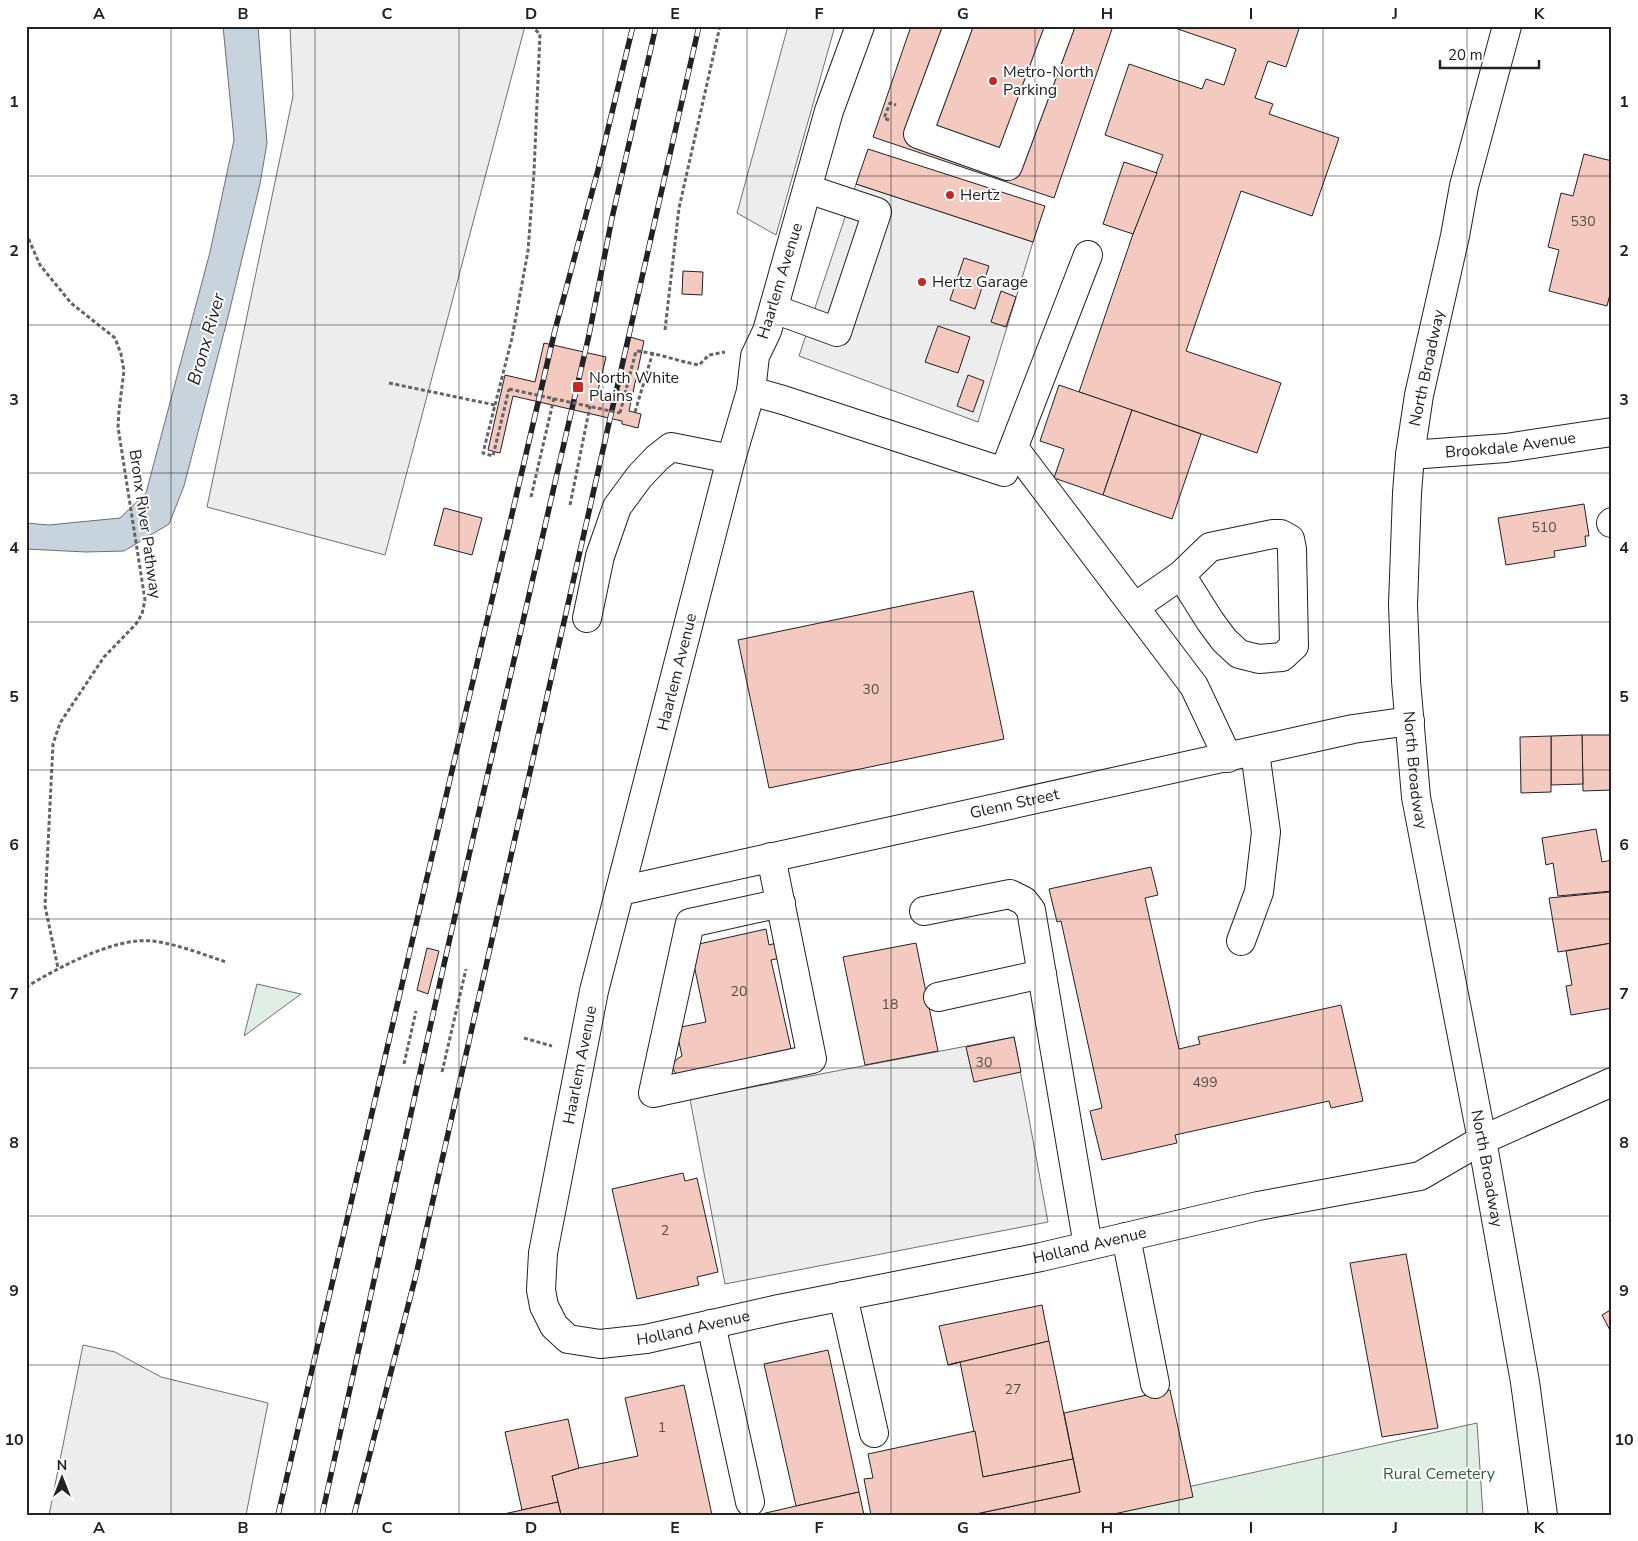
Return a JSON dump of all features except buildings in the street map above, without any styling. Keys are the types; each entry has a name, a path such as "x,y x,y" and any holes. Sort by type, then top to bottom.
{"street":[{"name":"Haarlem Avenue","path":"554,1326 544,1306 541,1290 543,1253 594,991 750,391 755,356 767,331 774,309 829,111 860,26"},
{"path":"958,26 918,134 1008,166 1060,26"},
{"name":"North Broadway","path":"1506,26 1464,186 1455,236 1419,395 1410,455 1407,493 1404,605 1406,681 1416,797 1482,1140 1525,1382 1543,1515"},
{"path":"774,309 836,332 877,212 808,189"},
{"path":"750,391 1004,472 1088,254"},
{"name":"Brookdale Avenue","path":"1410,455 1506,448 1612,432"},
{"path":"587,618 600,556 614,515 617,507 639,477 657,458 671,447 731,459"},
{"path":"1014,448 1194,686 1228,758"},
{"path":"1135,607 1181,575 1210,547 1281,534 1290,539 1292,549 1294,646 1282,657 1259,659 1239,654 1224,640 1210,621 1181,575"},
{"name":"Glenn Street","path":"620,891 1353,729 1410,721"},
{"path":"1241,941 1259,892 1266,832 1255,752"},
{"path":"771,857 781,903 812,1059 653,1093 690,923 781,903"},
{"path":"924,911 1010,894 1024,902 1032,910 1088,1246"},
{"path":"938,998 1042,974"},
{"name":"Holland Avenue","path":"554,1326 568,1339 600,1344 646,1339 843,1296 1088,1246 1258,1206 1420,1176 1482,1140 1612,1082"},
{"path":"1126,1237 1156,1384"},
{"path":"843,1296 874,1433"},
{"path":"711,1324 750,1502"}],"path":[{"path":"531,26 540,34 534,172 528,251 512,338 483,453 493,456 509,389 620,413 636,350 653,352 677,361 699,365 709,356 723,352 755,356"},
{"path":"665,330 679,208 720,26"},
{"path":"884,118 890,103"},
{"name":"Bronx River Pathway","path":"26,233 40,265 71,303 115,338 121,354 124,372 118,427 145,600 142,614 136,624 104,657 60,723 53,744 45,906 58,968"},
{"path":"635,412 653,352"},
{"path":"389,383 495,405"},
{"path":"531,497 554,398"},
{"path":"570,506 590,406"},
{"path":"26,986 58,968 91,954 129,942 150,941 177,946 226,962"},
{"path":"442,1072 466,969"},
{"path":"404,1064 416,1011"}],"green space":[{"path":"257,984 301,994 244,1036"},
{"name":"Rural Cemetery","path":"1477,1423 1483,1515 1061,1515"}],"shaded area":[{"path":"290,26 525,26 385,555 207,507 293,96"},
{"path":"788,26 835,26 776,235 737,213"},
{"name":"Hertz Garage","path":"856,184 1033,242 978,422 799,356"},
{"path":"1014,1037 1048,1222 725,1284 690,1099"},
{"path":"83,1345 115,1352 161,1377 268,1403 246,1515 49,1515"}],"water":[{"name":"Bronx River","path":"223,26 258,26 267,143 260,184 228,317 184,486 169,524 124,551 86,552 26,549 26,523 49,525 120,518 146,493 210,252 234,140"}],"railway":[{"path":"278,1515 555,330 598,170 633,26"},
{"path":"322,1515 449,942 589,335 612,218 656,26"},
{"path":"354,1515 416,1275 699,26"}],"place":[{"name":"Metro-North Parking","path":"993,81"},
{"name":"Hertz","path":"950,195"},
{"name":"Hertz Garage","path":"922,282"},
{"name":"North White Plains","path":"578,387"}]}
